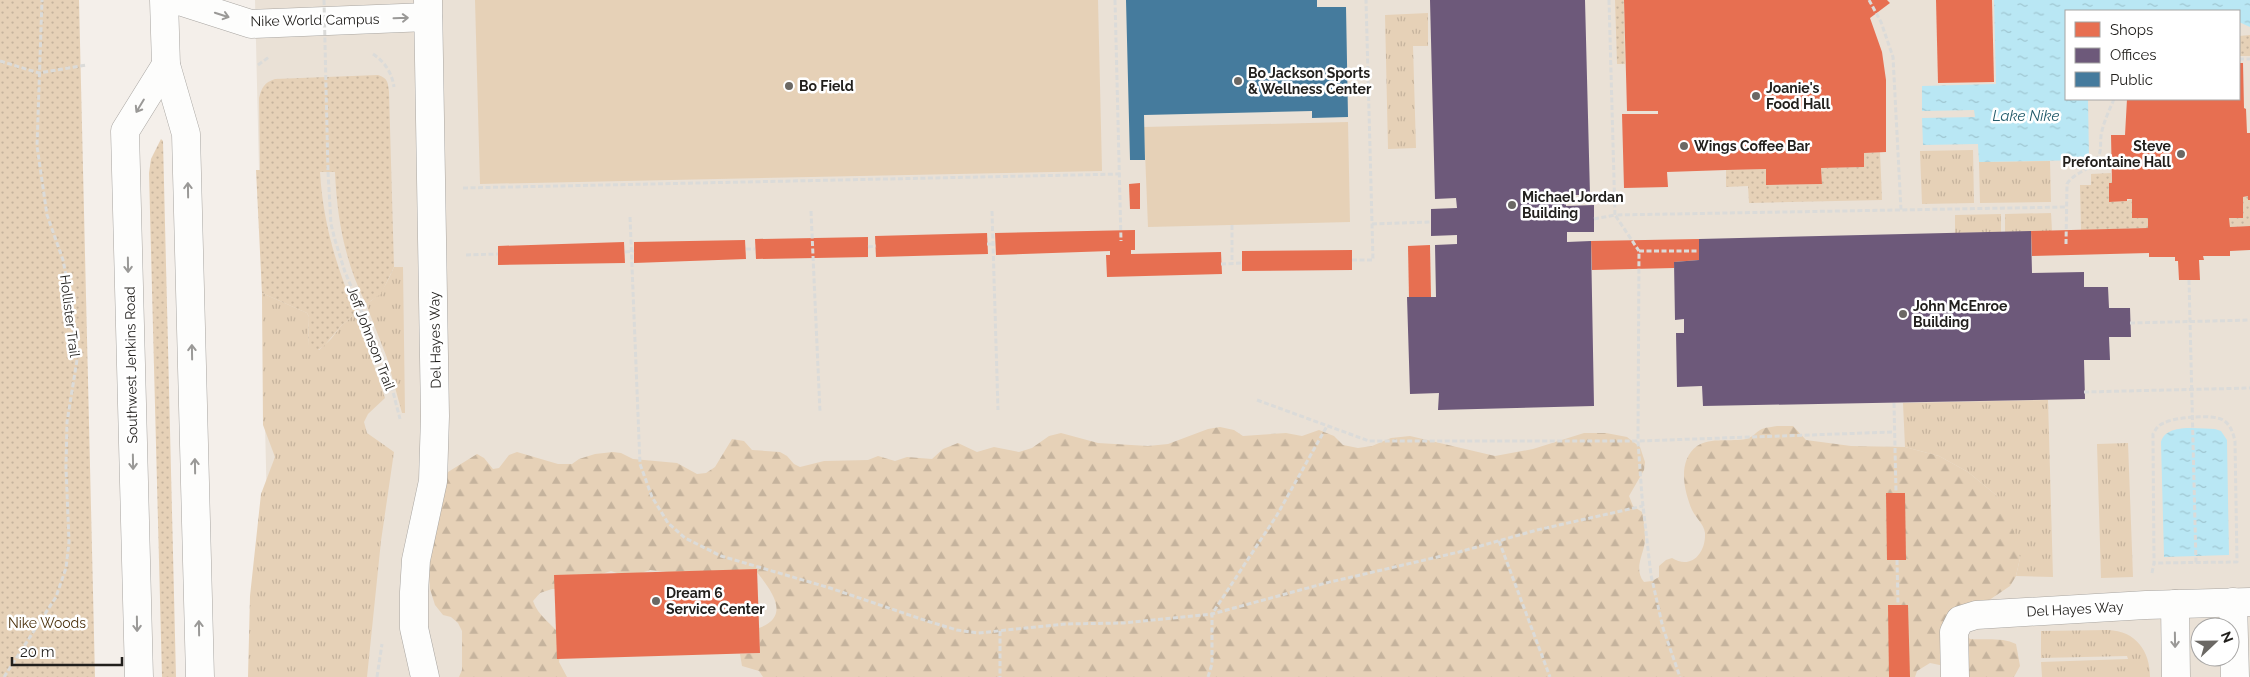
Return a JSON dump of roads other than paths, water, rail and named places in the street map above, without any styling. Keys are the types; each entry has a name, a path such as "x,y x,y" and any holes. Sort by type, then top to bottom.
{"main road":[{"path":"164,0 166,65 186,134 200,677"},
{"name":"Nike World Campus","path":"176,0 251,24 428,9"},
{"name":"Del Hayes Way","path":"425,677 414,628 414,592 416,560 432,481 435,416 434,256 428,9"},
{"name":"Southwest Jenkins Road","path":"139,677 125,132 166,65"},
{"path":"2235,677 2241,602"},
{"name":"Del Hayes Way","path":"1954,677 1954,632 1960,620 1976,615 2241,602"},
{"path":"2174,604 2176,677"}],"water":[{"name":"Lake Nike","path":"1994,0 2250,0 2250,27 2240,22 2240,10 2065,10 2065,100 2088,100 2089,160 1979,162 1978,144 1923,145 1922,118 1975,117 1974,110 1922,111 1922,86 1996,84"},
{"path":"2184,428 2215,429 2221,431 2227,440 2229,555 2164,557 2161,442 2169,432"}],"place":[{"name":"Bo Jackson Sports & Wellness Center","path":"1238,81"},
{"name":"Bo Field","path":"789,86"},
{"name":"Joanie's Food Hall","path":"1756,96"},
{"name":"Wings Coffee Bar","path":"1684,146"},
{"name":"Steve Prefontaine Hall","path":"2181,154"},
{"name":"Michael Jordan Building","path":"1512,205"},
{"name":"John McEnroe Building","path":"1903,314"},
{"name":"Dream 6 Service Center","path":"656,601"}],"park label":[{"name":"Nike Woods","path":"47,623"}]}
